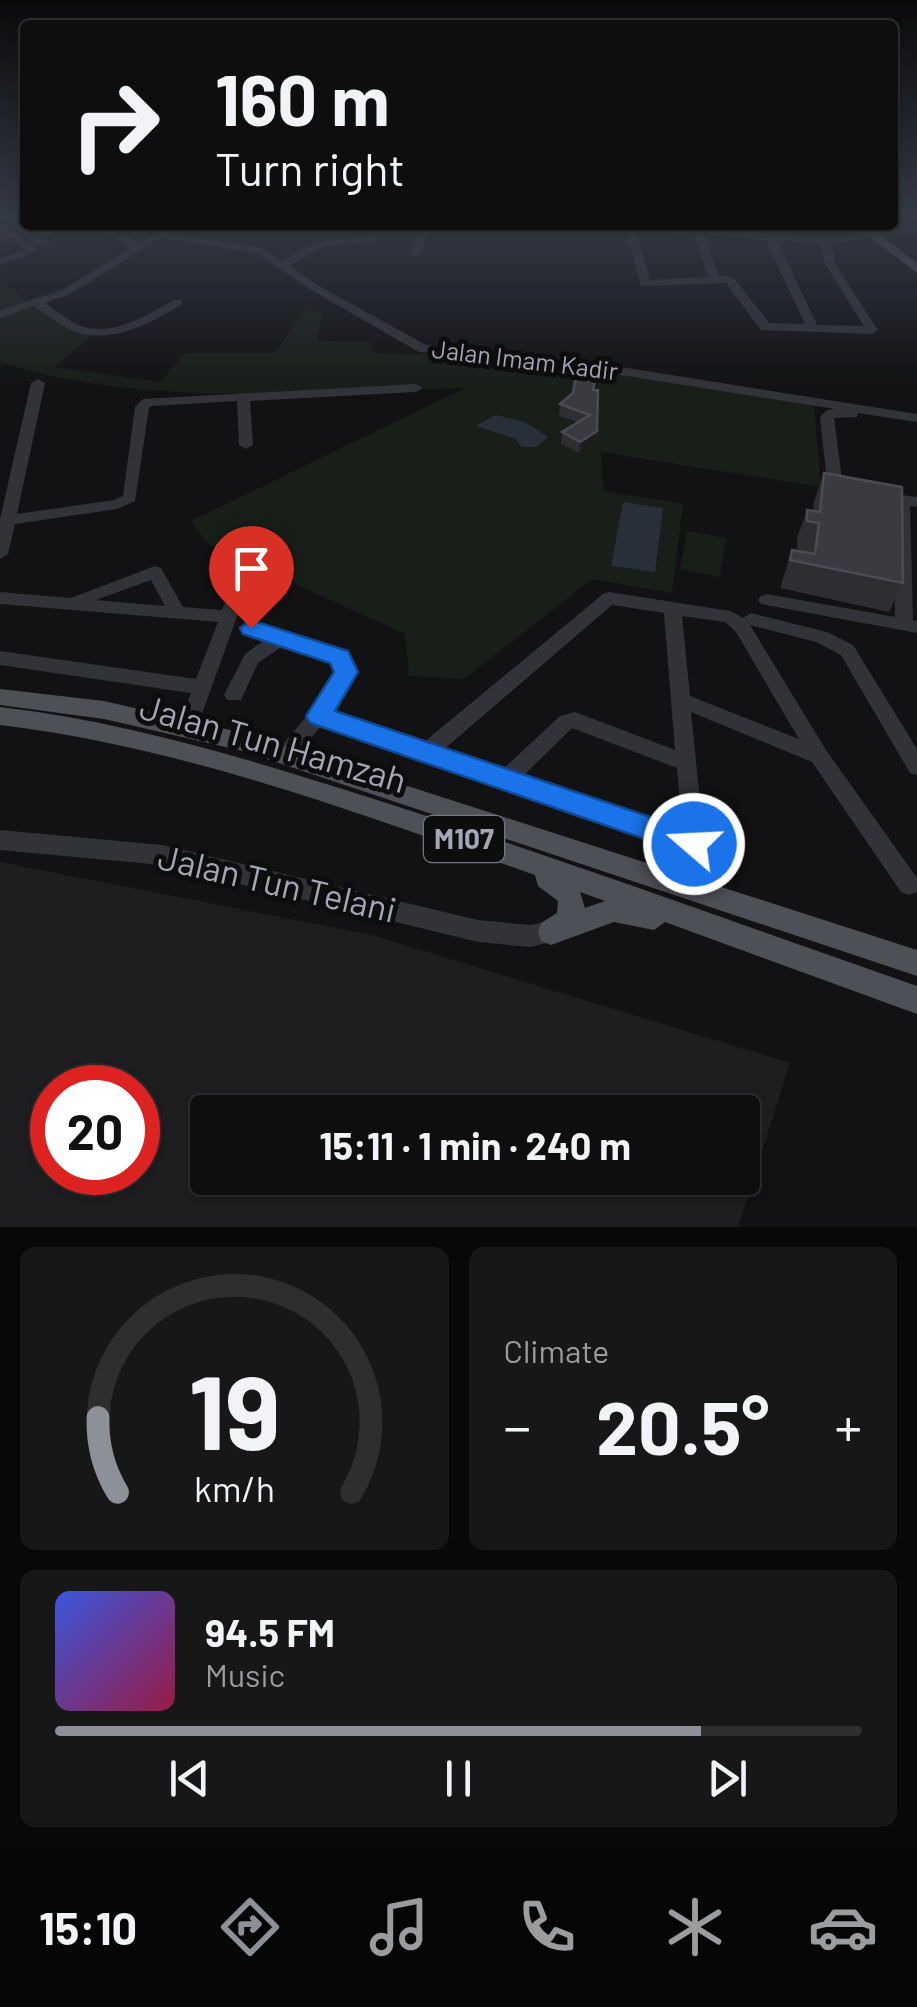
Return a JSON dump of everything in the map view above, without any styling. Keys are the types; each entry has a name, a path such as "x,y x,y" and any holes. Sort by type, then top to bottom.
{"main road":[{"name":"Jalan Tun Hamzah","path":"0,697 104,710 188,728 286,756 917,964"},
{"name":"Jalan Tun Hamzah","path":"0,716 164,744 414,822 917,1000"},
{"path":"414,822 567,889 573,909 568,921 551,932"},
{"path":"551,932 614,910 631,910 800,960"}],"street":[{"path":"0,314 37,303 101,272"},
{"name":"Jalan Imam Kadir","path":"295,272 315,288 423,349 539,358 917,422"},
{"path":"638,272 640,280 649,285 714,278 734,281 765,327 872,330 835,272"},
{"path":"712,272 714,278"},
{"path":"787,272 814,329"},
{"path":"37,303 80,330 96,332 147,318 178,302"},
{"path":"0,554 38,383"},
{"path":"7,520 117,504 130,498 142,406 146,402 416,388"},
{"path":"244,396 246,444"},
{"path":"767,600 910,626 910,501 836,490 827,418 843,412 917,422"},
{"path":"73,602 154,572 177,612"},
{"path":"188,728 244,575"},
{"path":"0,598 229,617"},
{"path":"429,750 602,602 626,598 737,621 819,756 909,885"},
{"path":"672,607 698,890"},
{"path":"751,619 821,637 846,650 917,767"},
{"path":"251,628 340,657 346,672 319,716 286,756"},
{"path":"234,694 251,659 281,638"},
{"path":"0,658 202,687"},
{"path":"681,700 819,756"},
{"path":"319,716 429,750 694,844"},
{"path":"508,778 567,721 574,720 687,762"},
{"name":"Jalan Tun Telani","path":"0,840 162,855 478,932 518,936 551,932"}],"shaded area":[{"path":"0,282 75,332 94,334 54,367 160,382 185,353 275,353 305,310 323,313 317,341 370,342 373,353 490,356 595,370 598,398 597,369 814,404 821,487 601,452 603,491 683,504 672,593 592,579 464,679 409,676 405,634 208,544 191,521 465,388 231,394 172,392 57,377 0,362"},
{"path":"495,415 525,422 548,437 536,447 522,447 515,439 476,426"},
{"path":"623,502 663,508 655,572 611,566"},
{"path":"687,531 726,538 720,577 680,569"},
{"path":"0,862 372,935 790,1063 760,1158 760,1095 190,1095 190,1195 748,1195 738,1227 0,1227"}],"building":[{"path":"575,380 595,381 593,390 598,390 597,431 580,442 562,432 590,415 560,404 573,393"},
{"path":"824,473 902,487 903,583 790,560 792,550 815,554 819,523 807,521 807,510 820,512"}],"route":[{"path":"251,628 340,657 346,672 319,716 429,750 694,844"}]}
